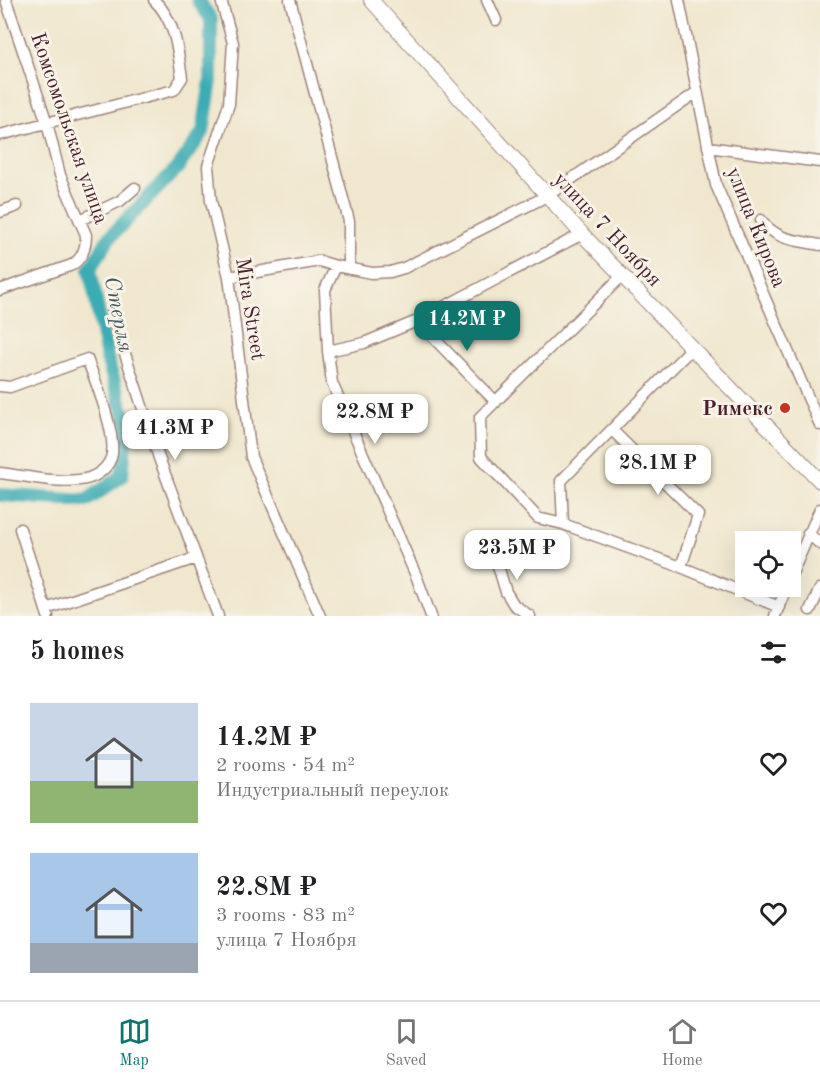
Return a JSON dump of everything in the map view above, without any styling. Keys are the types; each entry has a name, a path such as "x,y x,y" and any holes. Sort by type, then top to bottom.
{"main road":[{"name":"улица 7 Ноября","path":"371,0 582,234 820,481"}],"street":[{"name":"Комсомольская улица","path":"0,290 72,265 81,259 86,243 86,235 60,175 47,123 6,0"},
{"path":"0,135 174,90 182,78 175,37 163,8 154,0"},
{"name":"Mira Street","path":"222,0 233,43 229,104 208,166 211,201 229,277 251,457 320,616"},
{"path":"290,0 350,221 349,269"},
{"path":"487,0 496,20"},
{"name":"улица Кирова","path":"679,0 716,185 820,425"},
{"path":"229,277 319,261 372,273 404,268 547,196 697,92"},
{"path":"708,147 820,162"},
{"path":"80,220 120,201 135,188"},
{"path":"0,212 17,206"},
{"path":"761,220 768,230 780,237 820,245"},
{"path":"328,351 364,344 417,321 582,234"},
{"path":"336,266 325,290 332,383 417,578 431,616"},
{"path":"623,275 480,417 481,457 538,518 563,524 681,567 777,611 783,597"},
{"path":"112,314 159,458 218,616"},
{"path":"417,321 496,402"},
{"path":"563,524 561,482 691,349"},
{"path":"0,386 10,387 87,359 101,397 112,445 111,457 103,471 81,480 53,480 0,472"},
{"path":"612,430 698,515 681,567"},
{"path":"801,550 820,509"},
{"path":"20,529 47,612 196,558"},
{"path":"808,533 820,544"},
{"path":"494,554 506,592 514,605 530,616"},
{"path":"810,610 819,593"}],"waterway":[{"name":"Стерля","path":"0,495 86,501 122,476 127,425 107,358 90,269 109,238 178,167 203,132 211,80 211,19 198,0"}],"place":[{"name":"Римекс","path":"785,408"}]}
